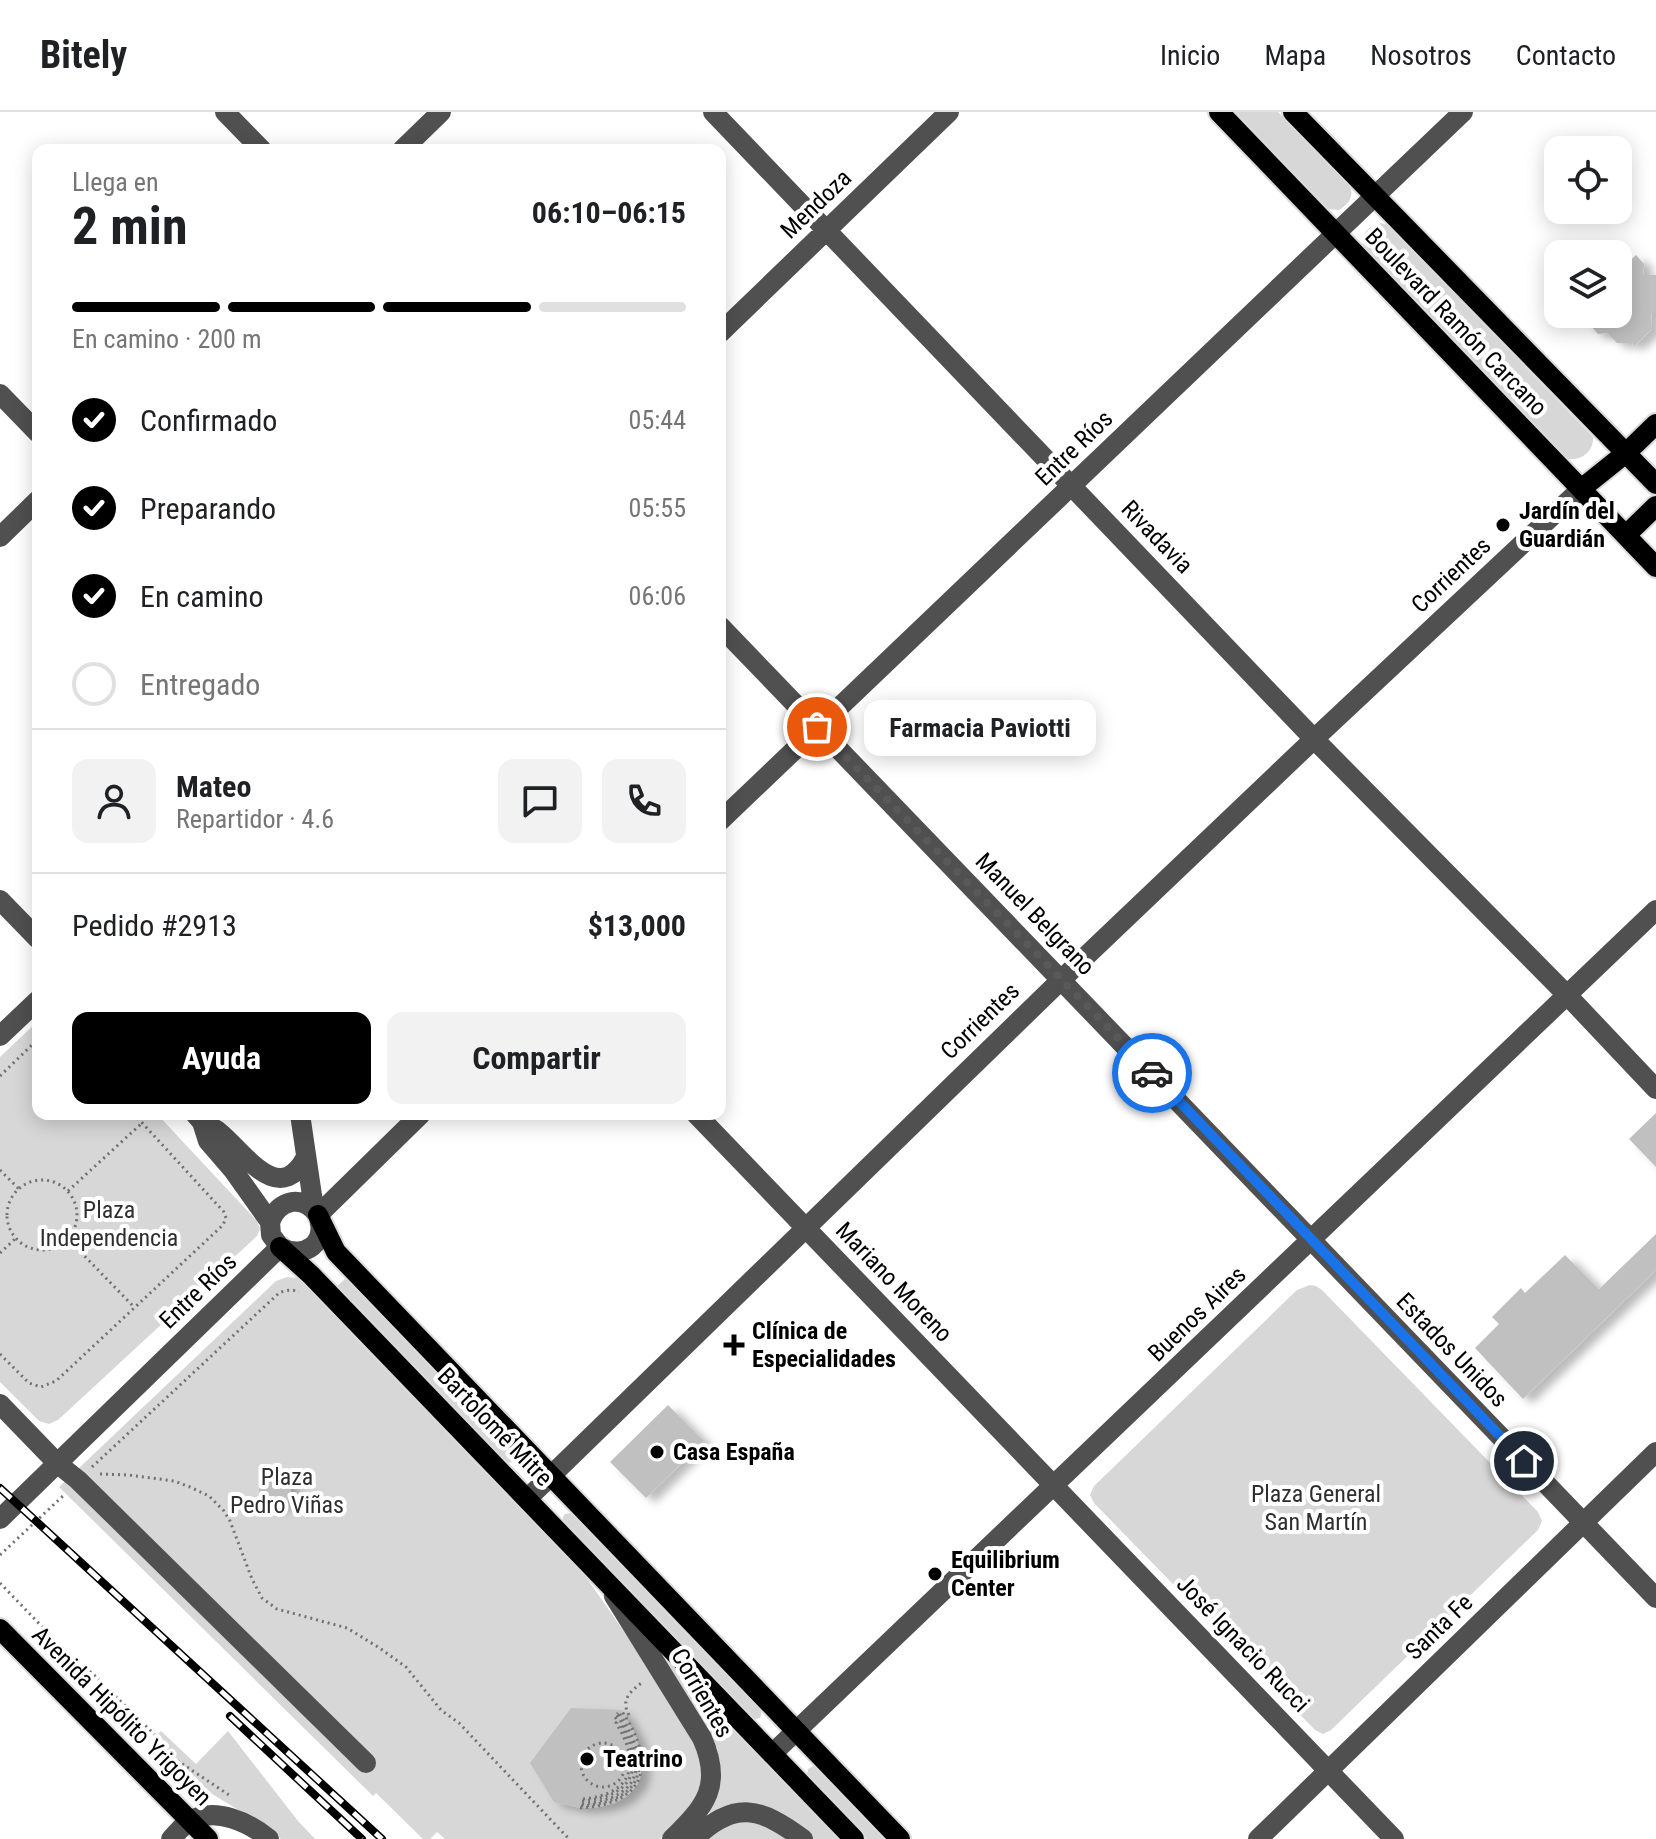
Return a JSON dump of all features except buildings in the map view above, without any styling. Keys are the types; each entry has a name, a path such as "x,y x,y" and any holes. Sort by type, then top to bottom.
{"main road":[{"name":"Boulevard Ramón Carcano","path":"1219,112 1656,567"},
{"name":"Boulevard Ramón Carcano","path":"1293,112 1656,484"},
{"path":"1581,489 1656,424"},
{"path":"1626,535 1656,506"},
{"name":"Bartolomé Mitre","path":"316,1212 336,1252 900,1839"},
{"name":"Bartolomé Mitre","path":"280,1247 528,1498 854,1839"},
{"name":"Avenida Hipólito Yrigoyen","path":"0,1629 208,1839"}],"street":[{"path":"225,112 256,144"},
{"path":"408,144 441,112"},
{"name":"Rivadavia","path":"713,112 1314,739 1656,1089"},
{"name":"Mendoza","path":"726,327 949,112"},
{"name":"Entre Ríos","path":"726,815 1463,112"},
{"path":"0,394 32,427"},
{"name":"Corrientes","path":"528,1498 1062,979 1581,489"},
{"path":"0,537 32,506"},
{"name":"Manuel Belgrano","path":"726,632 1311,1241"},
{"path":"0,900 32,933"},
{"name":"Buenos Aires","path":"772,1754 1656,910"},
{"path":"0,1036 32,1006"},
{"name":"Bartolomé Mitre","path":"200,1120 208,1141 270,1222 271,1235 280,1247"},
{"name":"Bartolomé Mitre","path":"202,1120 269,1176 292,1175 300,1169 305,1159"},
{"path":"280,1247 293,1252 306,1251 313,1246 321,1229 305,1159 301,1120"},
{"path":"316,1212 415,1120"},
{"name":"Mariano Moreno","path":"702,1120 1054,1486"},
{"path":"270,1222 278,1209 292,1202 307,1204 316,1212"},
{"name":"Estados Unidos","path":"1311,1241 1656,1598"},
{"name":"Entre Ríos","path":"0,1519 280,1247"},
{"path":"0,1404 58,1464 81,1478 366,1763"},
{"name":"Santa Fe","path":"1258,1839 1656,1452"},
{"name":"José Ignacio Rucci","path":"1054,1486 1394,1839"},
{"name":"Corrientes","path":"599,1573 709,1753 710,1792 695,1817 672,1839"},
{"path":"694,1839 715,1821 740,1812 773,1818 803,1839"},
{"path":"171,1839 190,1821 206,1816 245,1822 269,1839"}],"path":[{"path":"0,1076 32,1045"},
{"path":"0,1354 29,1383 41,1387 56,1381 223,1225 226,1218 224,1212 139,1120"},
{"path":"68,1191 142,1123"},
{"path":"0,1170 19,1189"},
{"path":"43,1180 54,1182 68,1191 76,1206 77,1217 68,1239 49,1249 36,1250 16,1238 7,1216 8,1205 19,1189 32,1181 43,1180"},
{"path":"0,1253 16,1238"},
{"path":"68,1239 134,1307"},
{"path":"0,1555 279,1293 296,1290 300,1293"},
{"path":"81,1478 129,1475 164,1479 209,1496 230,1521 262,1598 277,1609 347,1628 406,1667 441,1710 459,1723 569,1839"},
{"path":"0,1583 77,1663 92,1673 155,1735 166,1753 238,1801"},
{"path":"629,1715 625,1706 628,1695 660,1670"},
{"path":"621,1710 639,1745 642,1764 637,1785 615,1803 599,1807 582,1804 611,1793 627,1779 630,1756 615,1717 621,1710"},
{"path":"607,1743 617,1747 624,1767 618,1780 601,1786 586,1778 581,1762 589,1747 607,1743"}],"green space":[{"path":"1233,112 1278,112 1350,186 1348,203 1339,210 1327,209"},
{"path":"1381,223 1388,225 1593,437 1586,454 1568,459 1364,248 1366,232"},
{"name":"Plaza Independencia","path":"32,1027 32,1120 163,1120 257,1221 260,1229 257,1236 58,1420 49,1424 39,1421 0,1382 0,1057"},
{"name":"Plaza Pedro Viñas","path":"287,1277 299,1278 581,1570 651,1670 697,1745 704,1784 686,1814 660,1839 445,1839 437,1832 430,1839 423,1839 376,1793 373,1796 59,1487 276,1281"},
{"path":"346,1278 515,1454 517,1458 514,1462 505,1463 336,1287"},
{"name":"Plaza General San Martín","path":"1310,1285 1322,1290 1538,1512 1542,1521 1538,1530 1331,1730 1323,1734 1315,1730 1094,1503 1090,1495 1094,1486 1297,1290"},
{"path":"571,1513 762,1711 760,1718 752,1720 563,1523 565,1514"},
{"path":"662,1655 838,1839 812,1839 779,1814 711,1815 708,1812 720,1764 717,1748"},
{"path":"161,1731 196,1764 228,1731 315,1839 281,1839 187,1779 152,1750 151,1741"},
{"path":"813,1766 886,1839 867,1839 807,1776 808,1769"},
{"path":"756,1820 794,1839 706,1839 723,1825"}],"railway":[{"path":"0,1488 382,1839"},
{"path":"230,1716 362,1839"}],"way so far":[{"path":"817,727 1152,1073"}],"place":[{"name":"Jardín del Guardián","path":"1503,525"},
{"name":"Farmacia Paviotti","path":"817,727"},
{"name":"Clínica de Especialidades","path":"734,1345"},
{"name":"Casa España","path":"657,1452"},
{"name":"Equilibrium Center","path":"935,1574"},
{"name":"Teatrino","path":"587,1759"}],"route":[{"path":"1152,1073 1524,1461"}]}
